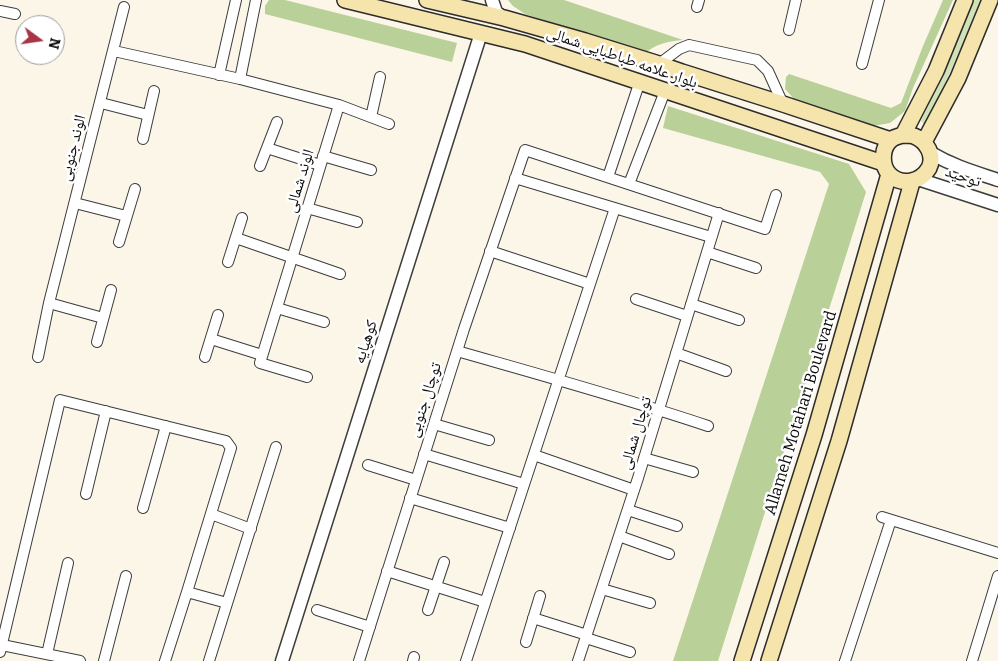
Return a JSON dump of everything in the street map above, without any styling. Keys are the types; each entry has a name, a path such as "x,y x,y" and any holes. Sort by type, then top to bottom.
{"main road":[{"name":"بلوار علامه طباطبایی شمالی","path":"345,0 524,44 640,81 886,168"},
{"name":"بلوار علامه طباطبایی شمالی","path":"427,0 504,18 897,137"},
{"path":"965,0 936,71 897,137 884,150 886,168 899,181 915,181 923,176 930,166 928,148 990,0"},
{"path":"897,137 914,136 928,148"},
{"name":"Allameh Motahari Boulevard","path":"742,661 814,435 886,168"},
{"path":"769,661 839,441 915,181"}],"street":[{"path":"219,75 236,0"},
{"path":"240,79 256,0"},
{"path":"449,5 457,6 465,0"},
{"path":"492,0 496,12 504,18"},
{"path":"789,30 796,0"},
{"path":"862,64 879,0"},
{"name":"الوند جنوبی","path":"38,358 49,303 124,7"},
{"path":"0,11 15,14"},
{"name":"کوهپایه","path":"282,661 481,33"},
{"path":"659,64 679,49 689,45 757,60 768,71 783,104"},
{"path":"114,51 240,79 339,105 389,124"},
{"path":"372,117 380,77"},
{"path":"640,81 608,177 765,229 776,195"},
{"path":"142,139 154,91"},
{"path":"629,184 665,91"},
{"path":"101,103 148,114"},
{"name":"الوند شمالی","path":"261,359 339,105"},
{"path":"260,166 277,122"},
{"path":"267,148 371,170"},
{"name":"توحید","path":"928,148 947,162 998,180"},
{"name":"توچال جنوبی","path":"359,661 457,351 525,150 608,177"},
{"path":"515,178 711,237"},
{"name":"توحید","path":"915,181 998,205"},
{"path":"119,242 135,189"},
{"path":"75,203 126,216"},
{"path":"307,208 357,222"},
{"path":"466,661 615,208"},
{"name":"توچال شمالی","path":"578,661 628,510 719,213"},
{"path":"228,262 242,218"},
{"path":"236,238 340,274"},
{"path":"490,252 590,284"},
{"path":"706,252 756,268"},
{"path":"98,342 110,290"},
{"path":"636,299 688,316"},
{"path":"49,303 103,318"},
{"path":"691,304 739,320"},
{"path":"276,308 324,322"},
{"path":"205,357 218,315"},
{"path":"210,339 306,377"},
{"path":"457,351 708,426"},
{"path":"676,353 726,371"},
{"path":"80,661 47,654 1,648 2,632 60,400 226,441 231,448 164,661"},
{"path":"86,494 106,411"},
{"path":"434,424 489,440"},
{"path":"143,508 166,426"},
{"path":"209,661 276,447"},
{"path":"424,454 524,484"},
{"path":"534,455 634,490"},
{"path":"644,458 693,472"},
{"path":"368,465 416,480"},
{"path":"410,498 510,528"},
{"path":"628,510 676,526"},
{"path":"211,514 250,528"},
{"path":"845,661 887,518 998,553"},
{"path":"619,536 669,554"},
{"path":"428,610 444,562"},
{"path":"47,654 68,563"},
{"path":"387,572 485,602"},
{"path":"104,661 126,576"},
{"path":"972,661 998,576"},
{"path":"602,589 650,603"},
{"path":"187,592 227,603"},
{"path":"526,642 540,596"},
{"path":"317,610 370,627"},
{"path":"534,618 630,652"}],"green space":[{"path":"269,0 285,0 457,43 452,62 265,14 265,6"},
{"path":"508,0 564,0 683,40 662,44 645,54 525,14"},
{"path":"943,0 953,0 913,88 905,111 890,123 873,126 856,122 795,100 785,89 786,77 789,74 891,108 901,103"},
{"path":"971,0 982,0 926,127 921,121"},
{"path":"668,106 849,164 866,192 718,661 673,661 829,184 820,172 663,128"}]}
